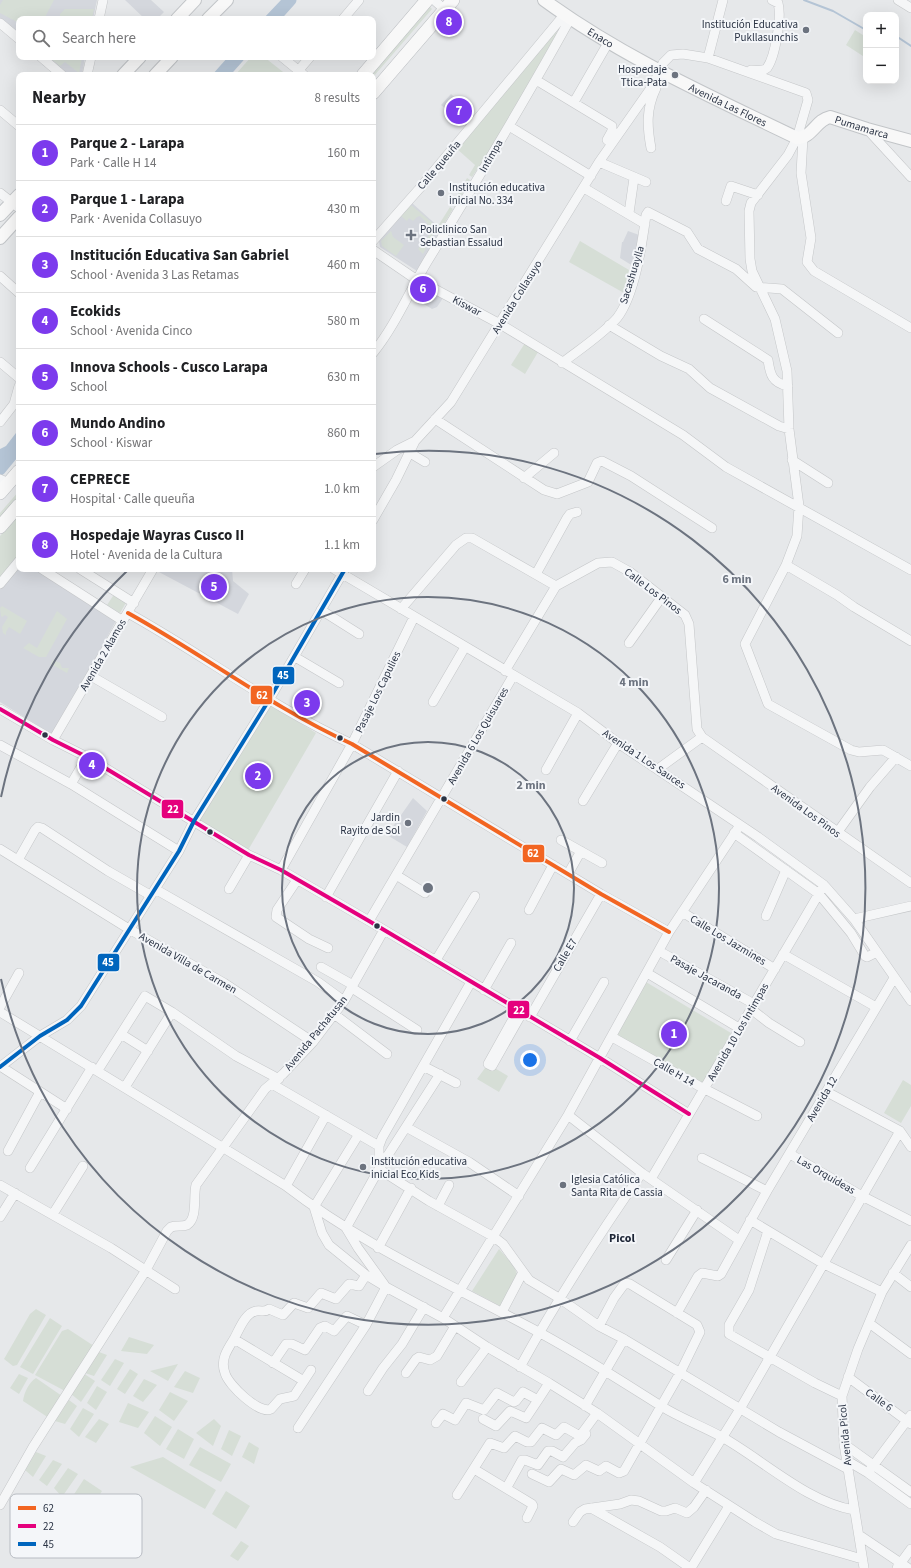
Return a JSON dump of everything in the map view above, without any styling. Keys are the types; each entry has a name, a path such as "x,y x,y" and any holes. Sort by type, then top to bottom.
{"highway":[{"path":"376,60 427,0"},
{"path":"376,90 449,5"},
{"path":"366,72 376,60"},
{"path":"3,485 16,474"},
{"path":"0,527 16,508"}],"main road":[{"path":"183,16 195,0"},
{"path":"211,16 226,0"},
{"path":"184,16 211,2"},
{"path":"201,16 211,2"},
{"path":"205,16 211,2"},
{"name":"Enaco","path":"552,2 567,16 608,43 662,72"},
{"path":"143,71 145,60"},
{"path":"143,71 148,60"},
{"path":"143,71 165,60"},
{"name":"Avenida Las Flores","path":"662,72 800,138"},
{"name":"Pumamarca","path":"800,138 812,131 823,118 830,117 911,141"},
{"path":"0,227 16,192"},
{"path":"0,215 12,202"},
{"path":"0,238 16,220"}],"street":[{"path":"100,16 103,0"},
{"path":"346,16 359,0"},
{"path":"434,0 449,5"},
{"path":"708,58 723,0"},
{"path":"746,70 763,70 767,68 780,24 778,3 772,0"},
{"path":"898,0 911,8"},
{"name":"Intimpa","path":"376,348 394,321 417,279 536,80 567,16"},
{"name":"Calle queuña","path":"376,238 567,16"},
{"path":"0,23 16,36"},
{"path":"574,102 608,43"},
{"path":"651,148 646,124 651,97 662,72 663,63 671,55 683,54 708,58 746,70 806,93 808,100 800,138 801,173 812,238 807,262 814,271 911,328"},
{"path":"44,60 58,72"},
{"path":"88,72 90,60"},
{"path":"286,60 300,72"},
{"path":"302,72 308,60"},
{"name":"Avenida Collasuyo","path":"376,515 410,453 415,441 451,402 584,188 588,175 599,162 662,72"},
{"path":"509,126 588,175 613,128 574,102 536,80"},
{"path":"0,110 16,123"},
{"path":"867,129 911,177"},
{"path":"800,138 758,195 749,211 749,249 752,271 761,288 776,325 787,371 789,429 799,506 797,536 786,565 745,644 762,684 764,700 774,708 851,750 859,752 883,750 911,766"},
{"path":"599,162 646,182"},
{"path":"629,213 634,178"},
{"path":"726,201 730,186 758,195"},
{"path":"584,188 629,213 645,224"},
{"name":"Sacashuaylla","path":"562,363 609,325 617,317 628,298 641,247 646,215 648,212 687,232 698,249 736,269 756,287 761,288"},
{"name":"Kiswar","path":"376,252 417,279 500,324 683,435 726,467 799,506 911,570"},
{"path":"0,276 16,290"},
{"path":"761,288 774,287 782,289 838,334"},
{"path":"704,319 768,360 771,376 774,381 788,386"},
{"path":"609,325 661,356 689,369 710,388 779,426 789,429"},
{"path":"0,362 16,375"},
{"path":"0,422 14,404 16,397"},
{"path":"435,419 481,447 524,478 544,490 557,494 588,482 597,463 602,461 631,476 712,528"},
{"path":"376,465 397,450 415,441"},
{"path":"524,478 554,452"},
{"path":"410,453 425,462"},
{"path":"792,460 828,483"},
{"path":"536,574 567,518 570,514 577,512"},
{"path":"401,609 456,545 466,538 472,538 536,574 556,586 509,673"},
{"name":"Calle Los Pinos","path":"556,586 598,563 612,562 630,572 661,598 685,615 689,624 695,719 697,729 702,737"},
{"path":"0,584 16,565"},
{"path":"786,565 911,641"},
{"path":"47,572 319,729 352,744 601,894 669,932"},
{"path":"85,572 134,603"},
{"name":"Avenida 2 Alamos","path":"53,740 151,572"},
{"path":"296,584 303,572"},
{"path":"67,1109 0,1067 40,1036 67,1020 81,1006 179,851 194,821 270,700 321,610 340,572"},
{"name":"Avenida 1 Los Sauces","path":"342,572 414,618 578,713 618,743 740,825 824,885 854,919 911,1001"},
{"path":"629,643 661,598"},
{"path":"321,610 359,634"},
{"name":"Pasaje Los Capulies","path":"281,870 352,744 414,618"},
{"path":"432,702 465,647"},
{"path":"295,657 339,683"},
{"name":"Avenida 6 Los Quisuares","path":"369,921 442,797 509,673"},
{"path":"91,676 162,717"},
{"path":"0,708 53,740 88,757 249,855 281,870 436,960 600,1058 689,1114"},
{"path":"546,770 578,713"},
{"path":"658,769 702,737"},
{"name":"Avenida Los Pinos","path":"702,737 837,833 911,883"},
{"path":"583,801 618,743"},
{"path":"0,745 71,784 179,851"},
{"path":"71,784 88,757"},
{"path":"837,833 870,787 896,757"},
{"path":"326,897 398,771"},
{"path":"443,1318 568,1115 669,932 740,825"},
{"path":"18,860 35,830 38,827 42,828 108,871 152,892 318,982 344,1001"},
{"path":"734,834 819,894 851,934 865,956 868,957 876,952"},
{"path":"562,840 602,863"},
{"name":"Avenida Villa de Carmen","path":"0,849 54,881 129,929 224,983 313,1042"},
{"path":"568,874 581,851"},
{"path":"229,889 249,855"},
{"path":"529,910 553,865"},
{"path":"766,916 786,870"},
{"path":"396,875 425,893"},
{"path":"297,880 277,910 277,920 309,939 328,948"},
{"name":"Avenida 10 Los Intimpas","path":"651,1179 824,885"},
{"name":"Calle E7","path":"524,1013 601,894"},
{"path":"436,960 474,896"},
{"path":"854,919 911,906"},
{"name":"Calle Los Jazmines","path":"682,912 775,968"},
{"name":"Avenida Pachatusan","path":"0,1505 33,1447 146,1270 171,1227 186,1225 190,1222 195,1213 194,1199 196,1185 265,1089 276,1081 313,1042 344,1001 384,930"},
{"path":"484,990 511,943"},
{"name":"Pasaje Jacaranda","path":"659,951 752,1006 768,1023 800,1042"},
{"path":"783,954 876,1007"},
{"path":"321,967 417,1030"},
{"path":"647,972 739,1028"},
{"path":"0,1007 19,973"},
{"name":"Avenida 12","path":"739,1240 894,978"},
{"path":"379,1169 379,1146 471,982"},
{"path":"570,1041 604,982"},
{"path":"30,1168 67,1109 95,1068 121,1034 144,996 172,1012 326,1115 379,1146"},
{"path":"0,1012 95,1068 286,1186 314,1207 378,1248 539,1332 661,1406 723,1438 829,1504 854,1510"},
{"path":"125,1087 172,1012"},
{"path":"524,1013 492,1066 488,1064 524,1013"},
{"path":"334,1014 387,1054"},
{"path":"121,1034 148,1051"},
{"name":"Calle H 14","path":"612,1037 699,1086 757,1116"},
{"path":"423,1066 456,1083"},
{"path":"346,1228 379,1169 440,1074"},
{"path":"8,1151 40,1092"},
{"path":"827,1092 900,1131 911,1147"},
{"path":"286,1186 326,1115"},
{"path":"568,1115 642,1173 739,1240 723,1271 718,1276 706,1274 698,1276 677,1313"},
{"path":"406,1127 469,1162 519,1196"},
{"path":"694,1483 740,1409 822,1263 900,1131"},
{"path":"359,1134 314,1207 322,1233 329,1245 366,1274 386,1287 443,1318 487,1347 549,1383 598,1414 694,1483 776,1534 863,1563"},
{"name":"Las Orquideas","path":"790,1154 862,1196 911,1221"},
{"path":"702,1158 767,1191"},
{"path":"53,1214 83,1166"},
{"path":"379,1169 438,1206 494,1237 503,1244 529,1280 559,1298 599,1326 624,1339 740,1409 847,1465 870,1469 911,1492"},
{"path":"520,1367 559,1298 642,1173"},
{"path":"0,1185 53,1214 175,1289"},
{"path":"438,1206 450,1185"},
{"path":"378,1248 410,1188"},
{"path":"0,1217 15,1193"},
{"path":"666,1260 697,1210"},
{"path":"750,1220 822,1263 882,1292"},
{"path":"346,1228 358,1248 386,1287"},
{"path":"768,1231 749,1290 729,1325 728,1330 731,1337 842,1396"},
{"name":"Avenida Picol","path":"863,1563 844,1444 842,1396 868,1323 882,1292 911,1245"},
{"path":"349,1260 358,1248"},
{"path":"502,1312 523,1272"},
{"path":"893,1273 911,1287"},
{"path":"311,1370 294,1396 280,1399 269,1410 238,1394 225,1374 223,1362 225,1355 248,1314 257,1310 263,1312 269,1309 283,1315 294,1302 308,1308 321,1293 336,1299 349,1284 359,1286 366,1274"},
{"path":"532,1474 549,1482 561,1470 574,1475 586,1465 599,1470 606,1466 621,1473 680,1373 700,1332 697,1325 630,1284 625,1283 621,1286 599,1326"},
{"path":"298,1428 366,1325 386,1287"},
{"path":"368,1391 382,1368 402,1344 424,1307"},
{"path":"273,1363 286,1344 292,1344 305,1350 320,1328 325,1326 334,1330 344,1318 350,1317 366,1325"},
{"path":"868,1323 911,1354"},
{"path":"406,1373 419,1357 430,1360 437,1356 455,1326"},
{"path":"234,1339 304,1381"},
{"path":"585,1406 607,1372 624,1339"},
{"path":"461,1382 487,1347"},
{"name":"Calle 6","path":"848,1377 910,1420"},
{"path":"483,1419 496,1426 510,1411 526,1418 549,1383"},
{"path":"436,1423 443,1414 455,1420 466,1403 484,1410 497,1393 514,1402 520,1393 523,1392 538,1400"},
{"path":"457,1495 490,1443 504,1448 515,1436 529,1442 542,1428 556,1435 564,1427 580,1436 598,1414"},
{"path":"507,1487 522,1460 538,1465 548,1451 552,1451 561,1457 566,1456 575,1443 583,1438 598,1414"},
{"path":"870,1469 910,1420"},
{"path":"844,1444 870,1469 911,1504"},
{"path":"474,1469 507,1487 533,1505 527,1518"},
{"path":"572,1522 580,1512 591,1508 635,1500 661,1511 675,1508 687,1513 694,1507 706,1490"},
{"path":"591,1508 660,1547 691,1568 729,1506"},
{"path":"859,1535 902,1566 911,1549"}],"shaded area":[{"path":"0,0 97,0 94,16 16,16 16,32 0,19"},
{"path":"3,0 54,0 46,16 16,16 16,21 0,13 0,5"},
{"path":"125,0 151,0 164,12 160,16 142,16"},
{"path":"429,6 432,9 376,74 376,72 373,72"},
{"path":"65,9 94,9 93,16 60,16"},
{"path":"855,30 863,35 863,56 846,45"},
{"path":"556,31 557,33 480,169 478,168 472,177 469,175 475,165 457,149"},
{"path":"49,60 84,60 82,72 63,72"},
{"path":"52,60 81,60 79,72 65,62 60,66"},
{"path":"248,60 268,60 283,72 238,72"},
{"path":"451,94 476,117 468,127 441,105"},
{"path":"467,178 470,180 455,207 452,205"},
{"name":"Policlinico San Sebastian Essalud","path":"412,203 441,229 417,271 380,247 379,241"},
{"path":"411,205 435,225 436,229 423,254 418,249 432,232 420,216 413,221 409,218 407,221 401,216"},
{"path":"450,207 453,209 441,229 438,226"},
{"path":"391,231 393,237 404,245 396,256 382,246 381,241"},
{"path":"628,231 642,236 633,266 620,258 622,242"},
{"path":"580,241 629,270 624,293 569,262"},
{"path":"419,282 443,298 437,307 432,309 412,297"},
{"path":"525,343 538,352 525,374 511,365"},
{"path":"16,494 16,499 0,518 0,513"},
{"path":"16,518 16,558 0,577 0,536"},
{"path":"16,567 16,572 42,572 117,619 53,735 0,702 0,586"},
{"path":"159,572 232,572 233,581 249,594 238,614"},
{"path":"115,593 127,601 120,613 107,605"},
{"path":"2,606 27,621 20,634 9,627 6,635 3,633 2,627 8,617 5,615 2,617 1,616 0,608"},
{"path":"57,611 67,619 46,657 39,657 23,648 29,643 37,648"},
{"path":"53,660 60,663 62,668 69,668 67,673 51,664"},
{"path":"271,705 316,733 247,852 200,824 200,819"},
{"name":"Jardin Rayito de Sol","path":"413,798 427,811 407,847 387,835"},
{"path":"646,982 731,1033 701,1086 616,1034"},
{"path":"488,1064 508,1076 499,1092 477,1079"},
{"path":"903,1080 911,1085 911,1106 901,1123 884,1113"},
{"path":"499,1249 514,1266 518,1277 502,1307 472,1291"},
{"path":"36,1309 46,1315 17,1365 13,1366 4,1359 30,1314"},
{"path":"50,1318 62,1326 33,1374 20,1367"},
{"path":"68,1329 94,1346 65,1391 35,1375 62,1331"},
{"path":"129,1337 154,1345 147,1354 121,1351"},
{"path":"99,1352 107,1355 94,1376 85,1373"},
{"path":"115,1359 124,1363 110,1386 101,1380"},
{"path":"178,1364 168,1381 150,1371"},
{"path":"130,1369 138,1374 125,1394 117,1389"},
{"path":"185,1371 200,1378 193,1393 174,1387"},
{"path":"83,1373 95,1381 81,1402 71,1394"},
{"path":"19,1374 28,1378 19,1394 10,1388"},
{"path":"36,1378 62,1396 49,1418 23,1401 27,1388"},
{"path":"144,1379 157,1385 143,1402 133,1396"},
{"path":"97,1386 107,1392 96,1410 87,1403"},
{"path":"170,1392 188,1401 174,1421 159,1410"},
{"path":"69,1400 77,1406 65,1424 55,1421"},
{"path":"128,1403 149,1412 138,1428 119,1422"},
{"path":"83,1408 94,1414 79,1437 70,1429"},
{"path":"155,1416 172,1427 160,1446 144,1433"},
{"path":"99,1419 109,1424 96,1443 85,1437"},
{"path":"214,1419 221,1426 213,1446 196,1433"},
{"path":"178,1429 194,1439 184,1459 166,1449"},
{"path":"229,1430 241,1436 232,1456 221,1449"},
{"path":"249,1442 259,1448 254,1464 242,1457"},
{"path":"200,1447 231,1464 221,1482 189,1465"},
{"path":"36,1452 46,1456 33,1477 25,1470"},
{"path":"163,1457 216,1490 205,1509 130,1467"},
{"path":"53,1460 62,1464 47,1486 39,1480"},
{"path":"68,1468 78,1474 64,1494 59,1494 54,1488"},
{"path":"84,1479 102,1491 100,1494 74,1494"},
{"path":"226,1491 250,1506 236,1529 212,1514"},
{"path":"241,1541 249,1546 238,1561 230,1556"}],"water":[{"path":"281,0 291,0 277,16 266,16"},
{"path":"225,60 236,60 226,72 215,72"},
{"path":"16,433 16,451 0,470 0,449 6,446"}],"waterway":[{"path":"277,16 291,0"},
{"path":"804,0 833,11 863,28"},
{"path":"899,38 911,46"},
{"path":"226,72 236,60"},
{"path":"0,470 16,451"}],"transit line":[{"name":"45","path":"0,1067 40,1036 67,1020 81,1006 179,851 194,821 269,700 343,572"},
{"name":"62","path":"128,613 184,646 266,698 323,730 352,744 601,894 669,932"},
{"name":"22","path":"0,709 53,740 87,757 249,855 281,870 369,921 600,1058 689,1114"}],"place":[{"name":"Hospedaje Wayras Cusco II","path":"449,22"},
{"name":"Institución Educativa Pukllasunchis","path":"806,30"},
{"name":"Hospedaje Ttica-Pata","path":"675,75"},
{"name":"CEPRECE","path":"459,111"},
{"name":"Institución educativa inicial No. 334","path":"441,193"},
{"name":"Policlinico San Sebastian Essalud","path":"411,235"},
{"name":"Mundo Andino","path":"423,289"},
{"name":"Innova Schools - Cusco Larapa","path":"214,587"},
{"name":"Institución Educativa San Gabriel","path":"307,703"},
{"name":"Ecokids","path":"92,765"},
{"name":"Parque 1 - Larapa","path":"258,776"},
{"name":"Jardin Rayito de Sol","path":"408,823"},
{"name":"Parque 2 - Larapa","path":"674,1034"},
{"name":"Institución educativa inicial Eco Kids","path":"363,1167"},
{"name":"Iglesia Católica Santa Rita de Cassia","path":"563,1185"}],"district":[{"name":"Picol","path":"622,1238"}]}
